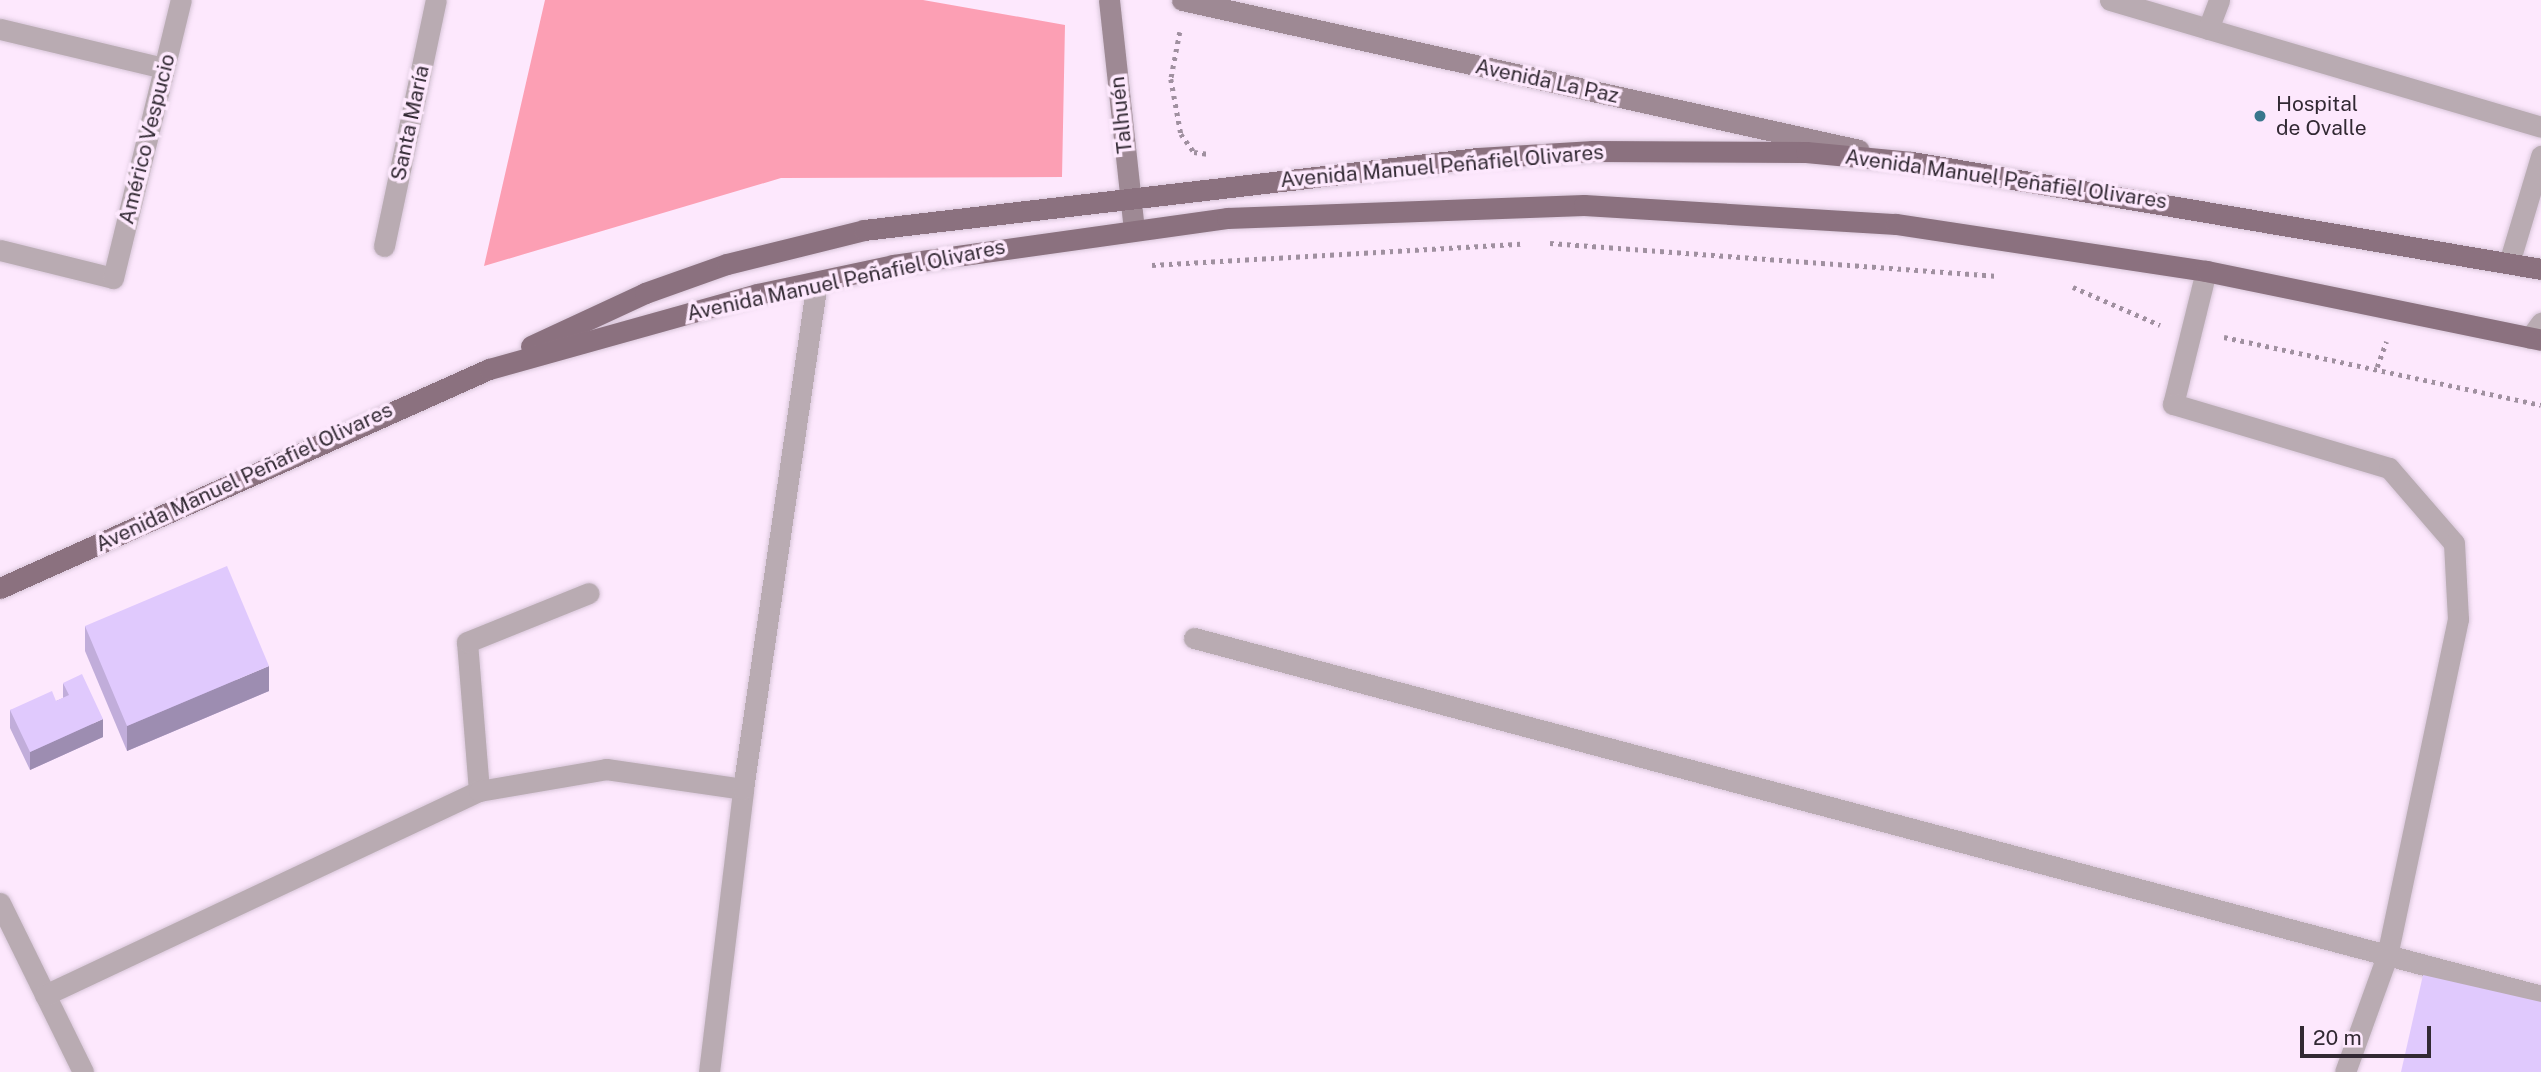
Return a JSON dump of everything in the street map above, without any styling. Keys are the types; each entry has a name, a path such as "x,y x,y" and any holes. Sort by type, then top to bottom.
{"main road":[{"name":"Talhuén","path":"1110,0 1134,229"},
{"name":"Avenida La Paz","path":"1184,0 1912,162"},
{"name":"Avenida Manuel Peñafiel Olivares","path":"0,588 489,369 645,293 795,245 933,220 1219,187 1593,151 1806,152 1912,162 2541,269"},
{"name":"Avenida Manuel Peñafiel Olivares","path":"489,369 817,282 1134,229 1445,206 1675,208 1896,224 2206,271 2537,334"}],"street":[{"name":"Américo Vespucio","path":"0,250 113,278 181,0"},
{"name":"Santa María","path":"384,246 436,0"},
{"path":"2110,0 2541,127"},
{"path":"2208,29 2218,0"},
{"path":"0,29 164,68"},
{"path":"2509,263 2541,156"},
{"path":"2206,271 2173,404 2389,468 2454,543 2458,619 2387,956 2345,1072"},
{"path":"709,1072 743,789 817,282"},
{"path":"479,791 467,642 589,593"},
{"path":"1194,638 2541,996"},
{"path":"45,995 479,791 606,769 743,789"},
{"path":"0,903 83,1072"}],"path":[{"path":"1184,0 1171,79 1181,134 1194,152 1217,155 1219,187"},
{"path":"1547,242 2002,276"},
{"path":"1138,266 1533,243"},
{"path":"2063,285 2145,322 2191,333 2270,342 2541,405"}],"shaded area":[{"path":"545,0 923,0 1065,25 1062,177 781,178 484,266"}],"building":[{"path":"227,566 269,666 127,726 85,626"},
{"path":"82,674 103,719 30,752 10,710 52,691 56,701 69,695 63,683"},
{"path":"2423,975 2541,1002 2541,1072 2401,1072"}],"place":[{"name":"Hospital de Ovalle","path":"2260,116"}]}
